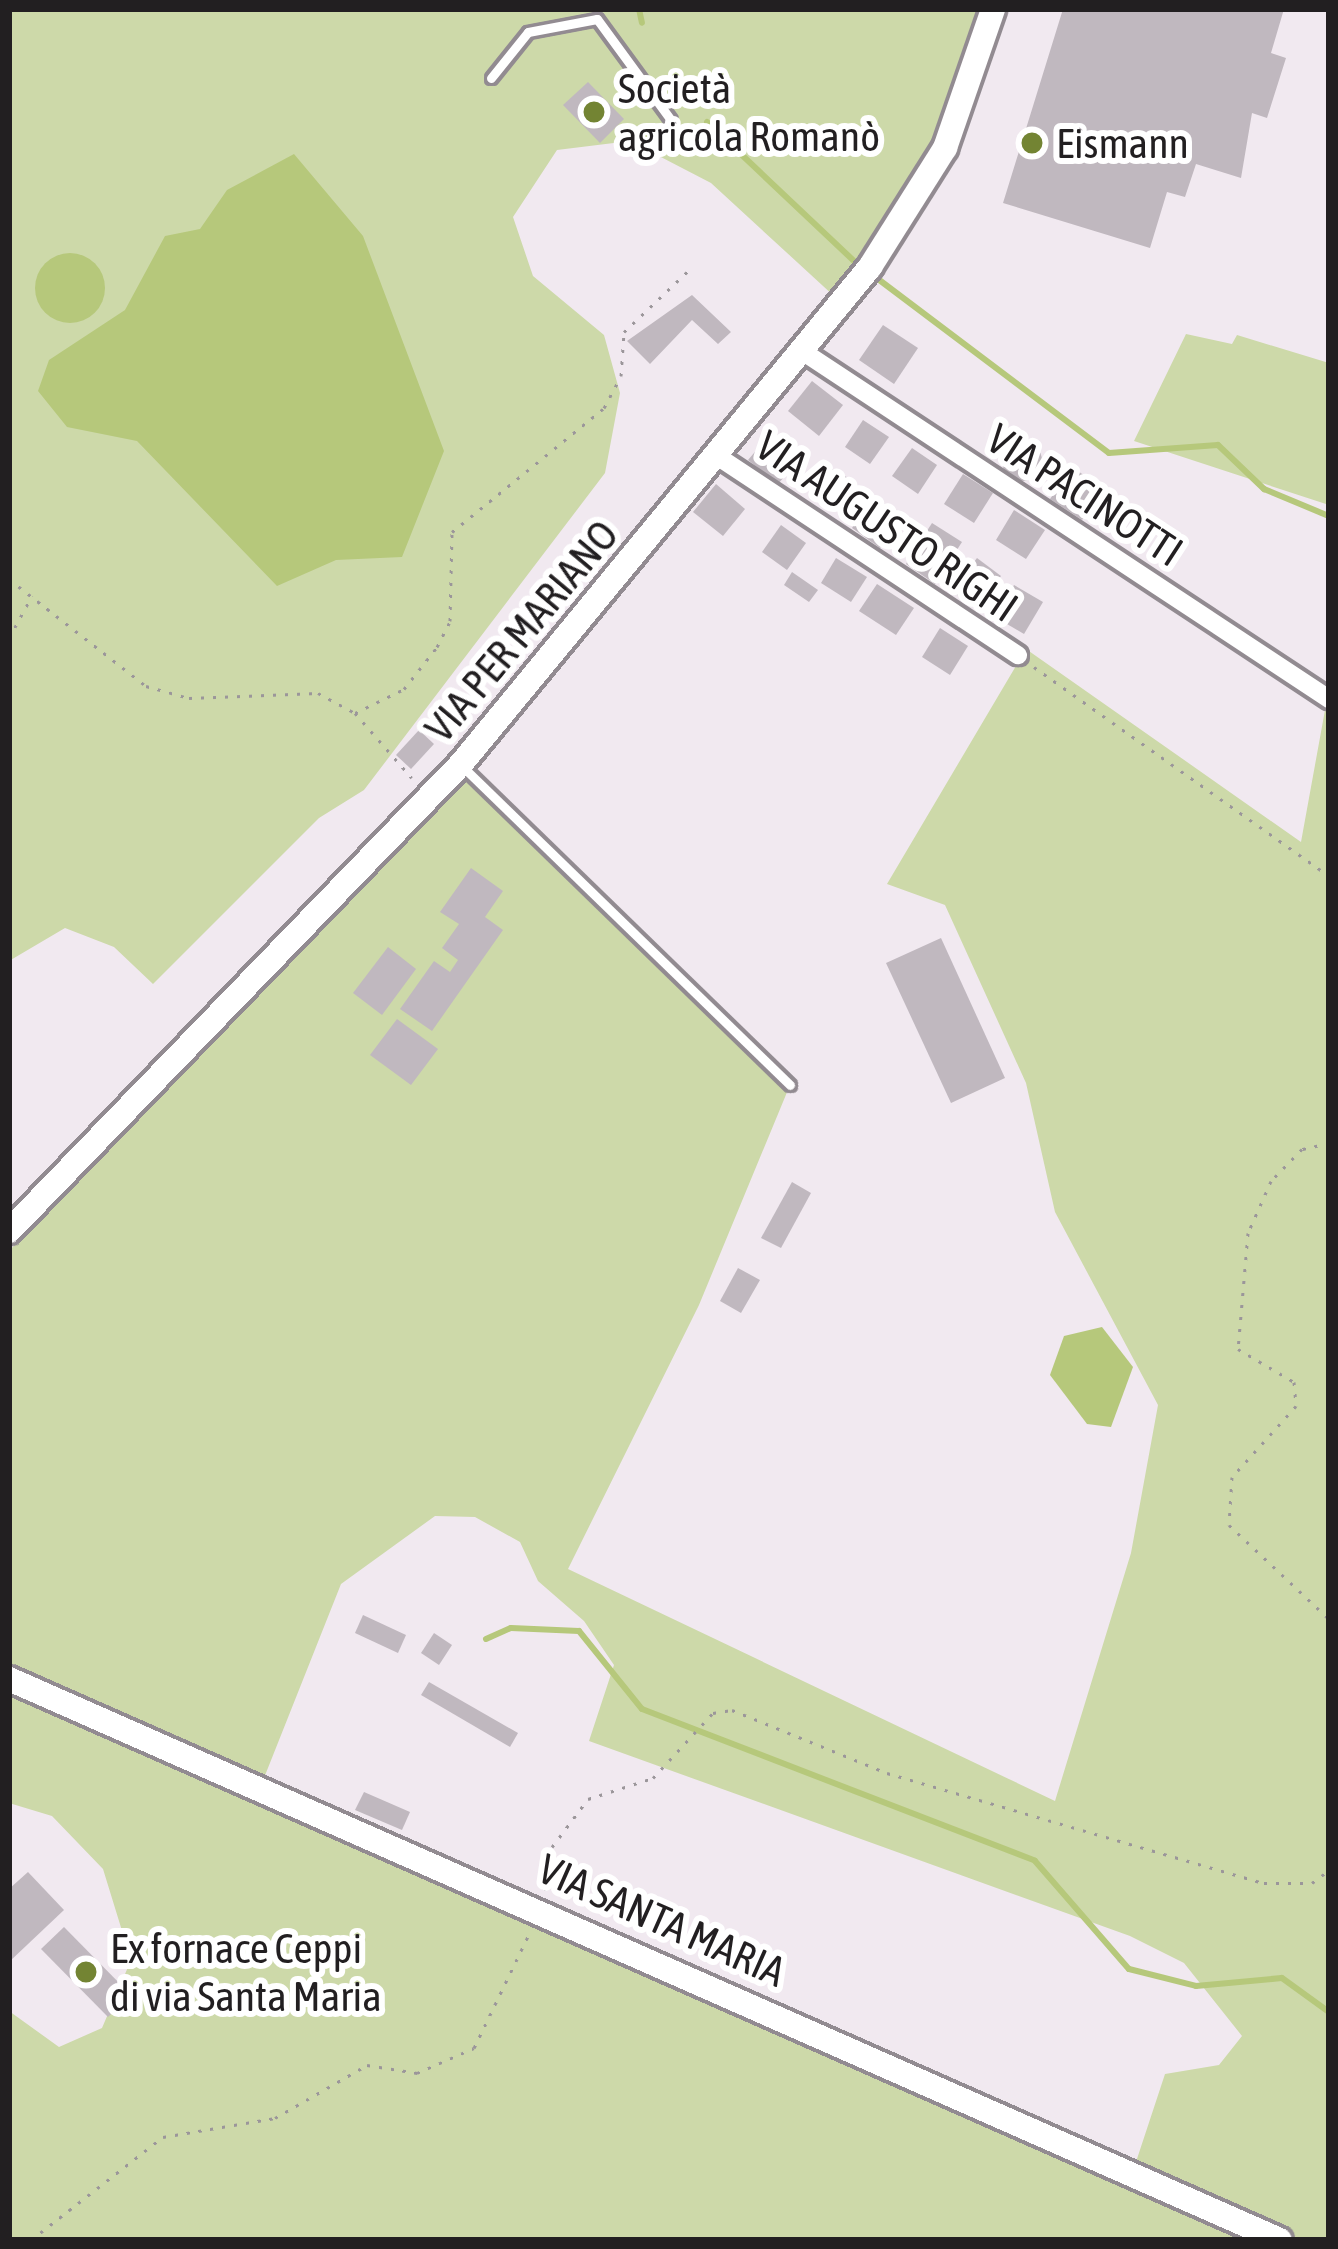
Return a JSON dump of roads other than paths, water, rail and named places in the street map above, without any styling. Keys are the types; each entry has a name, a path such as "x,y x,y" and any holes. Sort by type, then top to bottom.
{"street":[{"name":"VIA PER MARIANO","path":"9,1231 461,764 802,351 930,180 993,9"},
{"name":"VIA PACINOTTI","path":"802,351 1329,699"},
{"name":"VIA AUGUSTO RIGHI","path":"717,456 1018,656"},
{"name":"VIA SANTA MARIA","path":"9,1679 541,1908 1280,2240"}],"lane":[{"path":"490,78 528,32 597,20 671,120"},
{"path":"461,764 790,1085"}],"waterway":[{"path":"639,9 642,23"},
{"path":"707,122 856,263"},
{"path":"874,276 1109,453 1218,445 1264,489 1329,516"},
{"path":"486,1639 511,1628 579,1631 642,1709 1035,1861 1129,1969 1196,1986 1282,1978 1329,2012"}],"place":[{"name":"Società agricola Romanò","path":"594,112"},
{"name":"Eismann","path":"1032,143"},
{"name":"Ex fornace Ceppi di via Santa Maria","path":"86,1972"}]}
